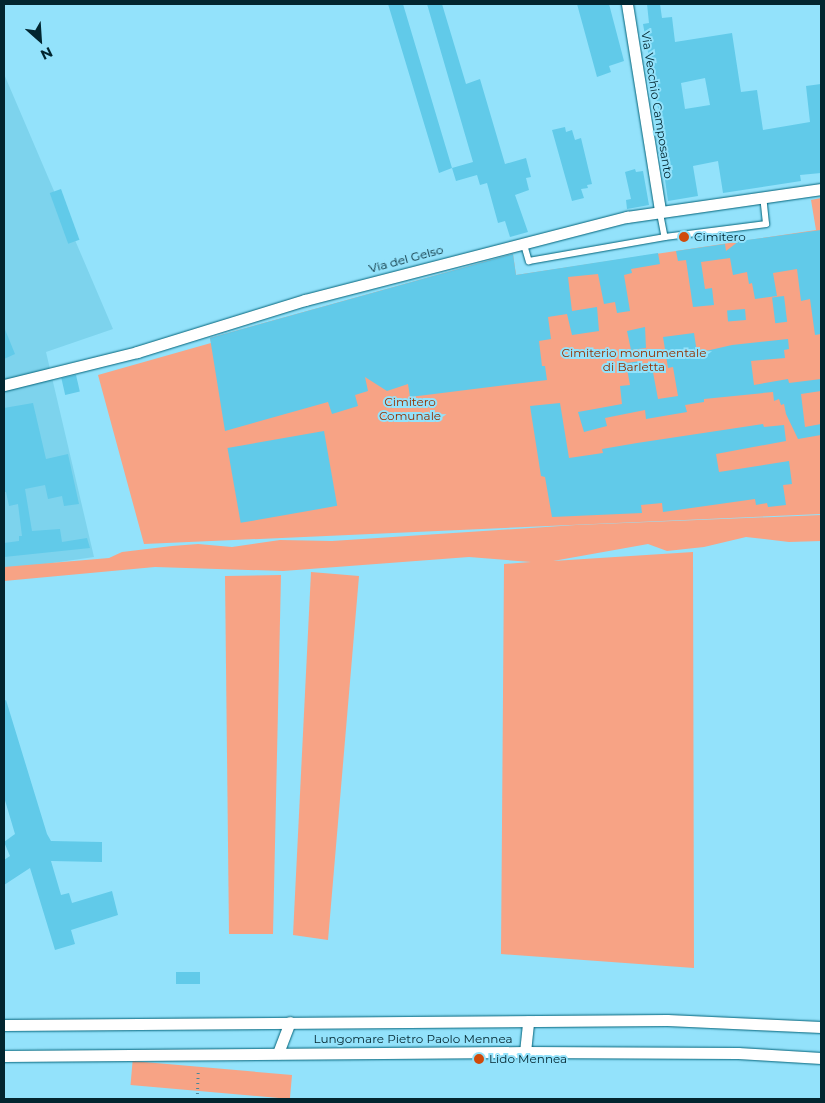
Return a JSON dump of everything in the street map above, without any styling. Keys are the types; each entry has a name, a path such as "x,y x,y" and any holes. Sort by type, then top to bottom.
{"street":[{"name":"Via Vecchio Camposanto","path":"627,4 660,211"},
{"name":"Via del Gelso","path":"4,385 137,352 305,300 524,242 627,217 821,189"},
{"name":"Lungomare Pietro Paolo Mennea","path":"4,1026 667,1020 821,1027"},
{"path":"525,1052 528,1021"},
{"path":"278,1053 290,1022"},
{"name":"Lungomare Pietro Paolo Mennea","path":"4,1056 525,1052 738,1053 821,1058"}],"lane":[{"path":"524,242 529,261 664,237 766,224 763,197"},
{"path":"660,211 664,237"}],"path":[{"path":"197,1099 198,1072"}],"shaded area":[{"path":"4,74 113,329 46,352 94,557 4,570"}],"green space":[{"name":"Cimitero Comunale","path":"821,198 821,514 144,544 98,375 211,343 210,338 513,254 516,275 816,230 811,200"},
{"path":"821,515 821,541 789,542 746,537 704,547 667,551 648,544 553,561 693,552 694,968 501,954 504,564 531,562 469,557 283,571 155,567 4,581 4,567 109,558 122,552 172,546 198,544 232,547 280,540 332,541 576,525"},
{"path":"311,572 359,576 328,940 293,935"},
{"path":"281,575 273,934 229,934 225,576"},
{"path":"133,1061 292,1075 290,1099 131,1085"}],"building":[{"path":"388,4 403,4 452,168 439,173"},
{"path":"427,4 442,4 466,84 480,79 505,164 526,158 531,177 526,178 529,190 515,195 528,232 510,237 505,221 498,223 487,183 480,185 477,175 456,181 452,168 473,162"},
{"path":"577,4 609,4 624,61 609,66 611,72 597,77"},
{"path":"647,4 660,4 662,18 672,17 675,42 732,33 741,92 757,90 763,130 810,122 806,86 821,84 821,173 800,175 801,181 723,193 718,161 693,166 698,196 668,201 663,165 668,165 643,24 649,23","holes":["705,78 710,105 685,109 681,83"]},
{"path":"565,127 566,132 572,130 575,140 581,138 592,184 587,185 588,188 581,189 584,198 572,201 552,130"},
{"path":"635,169 636,172 643,171 649,205 627,209 626,200 631,199 625,172"},
{"path":"61,189 79,240 68,244 50,193"},
{"path":"821,230 821,334 815,335 810,299 801,301 797,269 773,273 777,296 755,299 752,283 749,284 747,272 733,275 730,258 701,262 705,289 712,288 714,305 693,307 686,260 678,261 676,251 725,244 726,251 739,241"},
{"path":"658,253 660,264 631,269 632,273 624,275 630,311 617,313 615,302 604,304 598,274 568,277 572,311 597,307 599,331 572,335 567,314 548,317 551,339 539,341 542,366 545,366 547,380 410,397 408,384 387,391 365,377 368,391 355,395 358,406 332,414 328,402 225,431 210,338 513,254 516,275"},
{"path":"784,296 787,322 775,323 772,297"},
{"path":"745,309 746,320 728,322 727,311"},
{"path":"4,327 15,354 4,359"},
{"path":"645,327 646,348 631,350 627,331"},
{"path":"694,333 697,353 732,345 788,339 789,349 784,350 785,358 751,361 754,385 788,379 789,383 821,379 821,391 801,394 805,427 821,424 821,435 798,439 786,414 784,404 781,405 779,399 774,401 773,392 704,399 704,402 685,405 687,412 646,419 645,410 605,418 607,426 584,432 578,412 622,404 620,386 630,385 626,363 641,361 642,370 652,367 658,399 678,396 673,367 668,368 663,337"},
{"path":"76,375 80,392 65,395 61,378"},
{"path":"33,403 46,459 68,454 79,504 64,506 62,496 48,499 45,485 25,489 32,531 60,529 62,542 87,538 90,548 4,557 4,543 19,541 19,536 22,536 18,504 9,506 6,492 4,492 4,408"},
{"path":"560,403 569,458 603,453 602,449 637,443 763,424 764,427 784,425 786,441 716,454 719,472 789,461 792,484 783,485 786,505 768,507 767,503 756,505 755,499 663,512 662,503 641,505 642,513 552,517 545,477 541,476 530,406"},
{"path":"324,431 337,506 241,523 227,448"},
{"path":"6,700 47,834 51,841 102,842 102,862 51,861 61,895 69,893 72,903 112,891 118,915 71,930 75,944 55,950 30,868 4,885 4,860 10,856 4,842 15,834 4,797 4,701"},
{"path":"176,972 200,972 200,984 176,984"}],"place":[{"name":"Cimitero","path":"684,237"},
{"name":"Lido Mennea","path":"479,1059"}],"park label":[{"name":"Cimiterio monumentale di Barletta","path":"634,360"}]}
